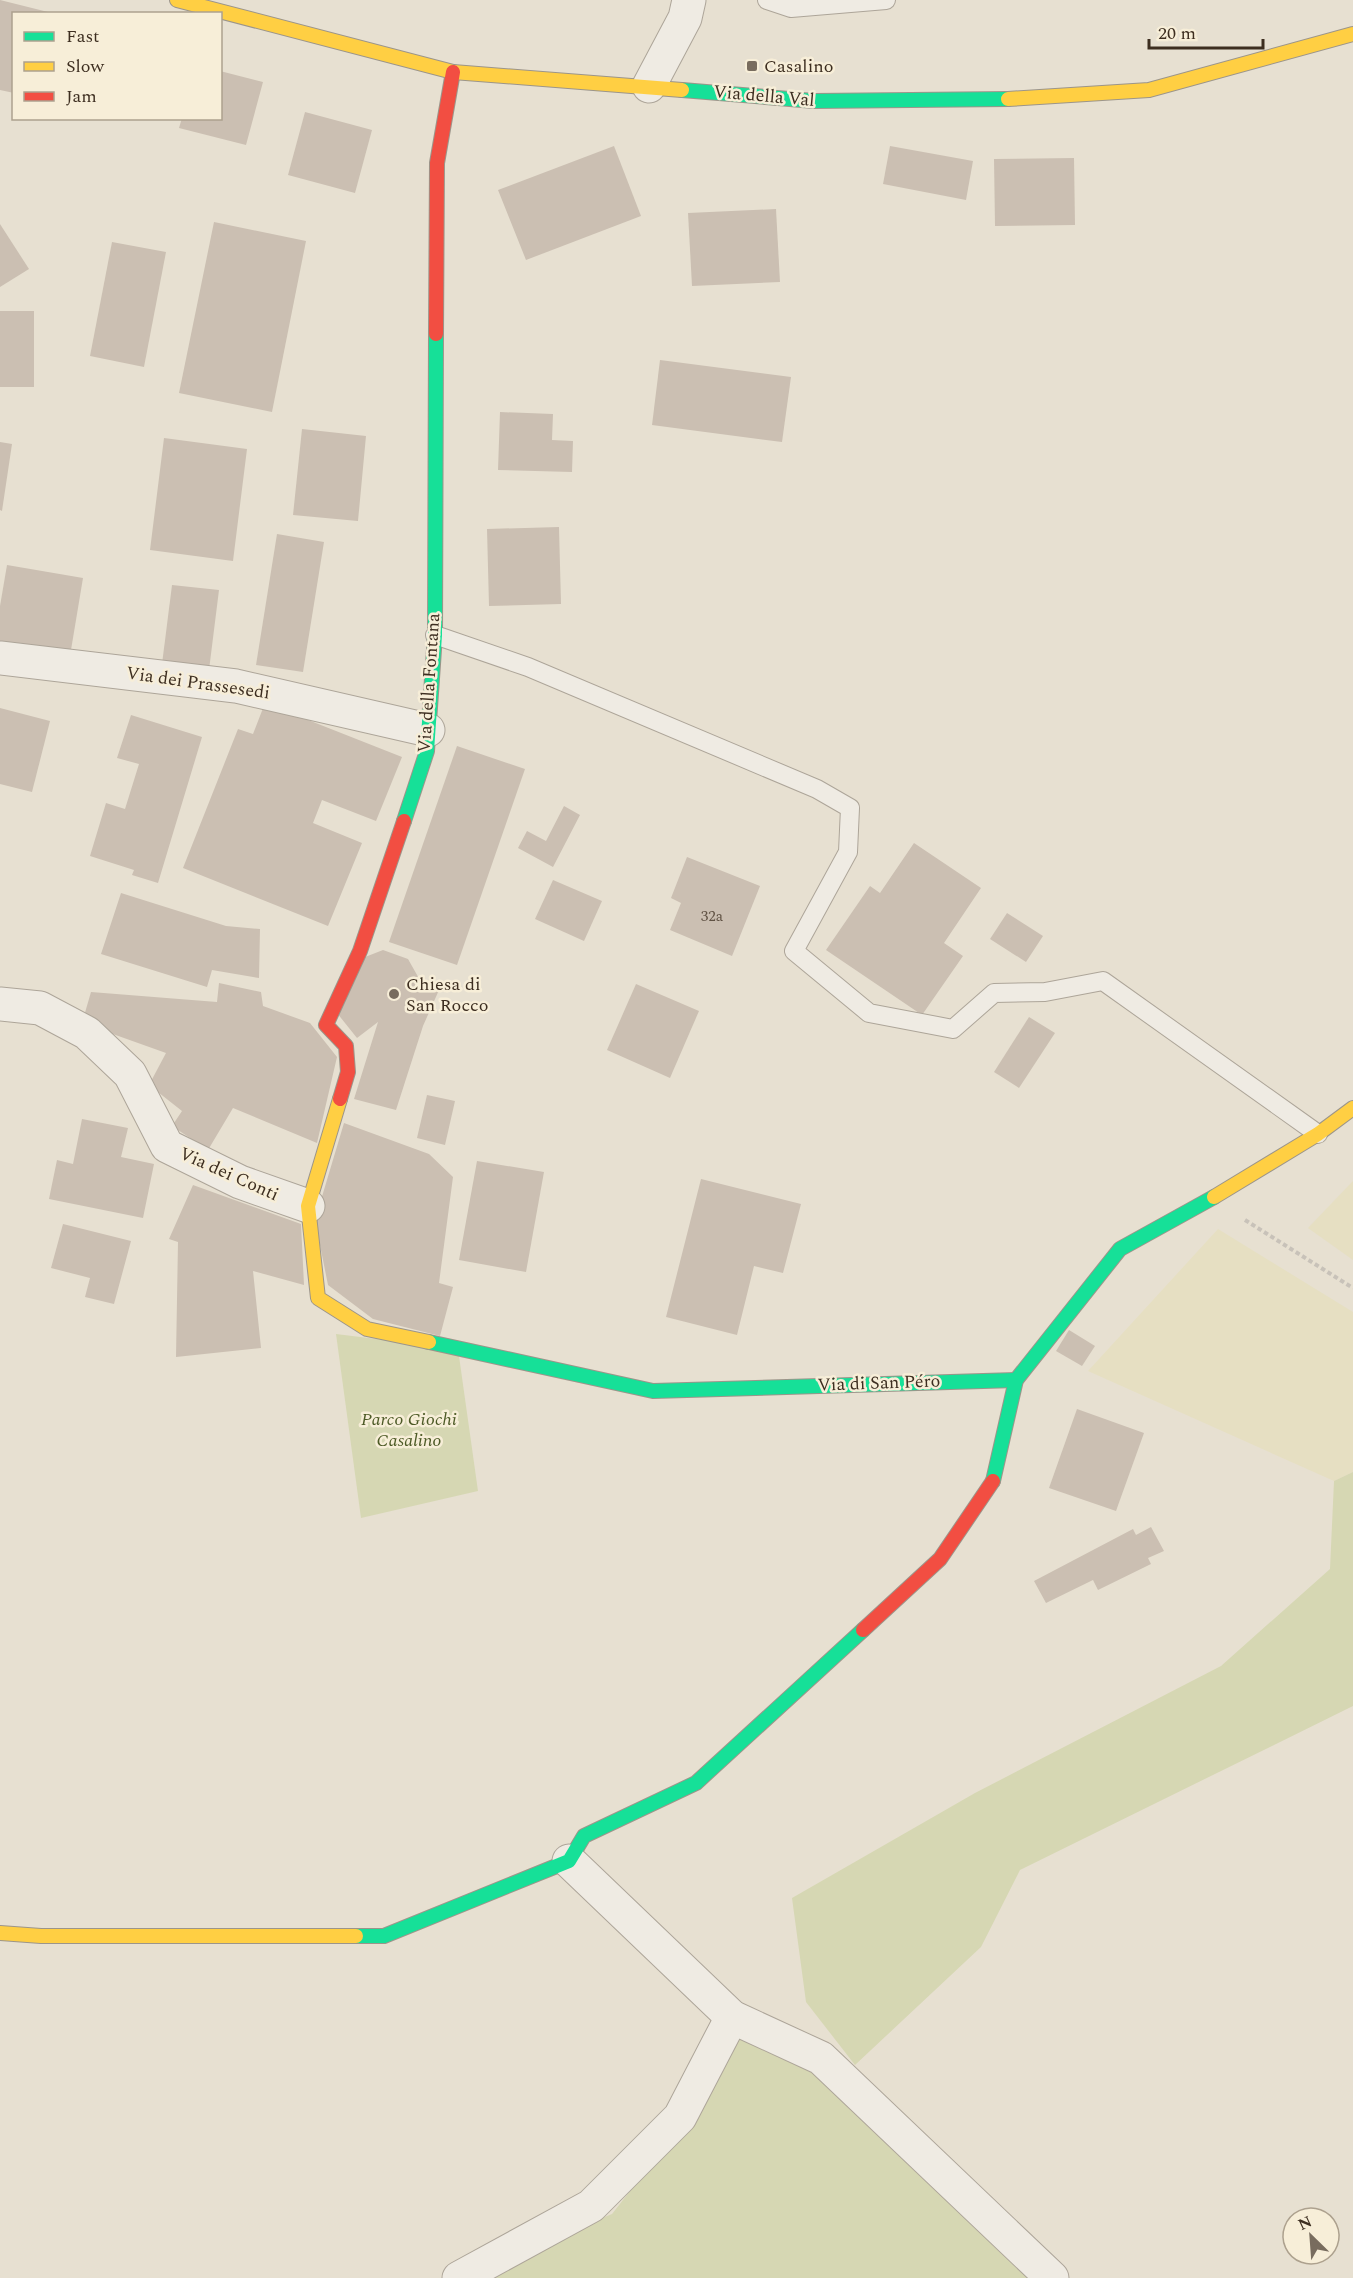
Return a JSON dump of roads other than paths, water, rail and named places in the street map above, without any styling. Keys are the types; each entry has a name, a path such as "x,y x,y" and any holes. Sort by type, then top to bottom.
{"street":[{"name":"Via della Val","path":"177,0 453,72 814,101 981,101 1149,90 1353,34"},
{"path":"649,86 685,18 689,0"},
{"name":"Via della Fontana","path":"318,1298 308,1206 348,1072 346,1046 326,1025 360,951 427,751 435,635 437,164 453,72"},
{"name":"Via dei Prassesedi","path":"0,658 236,686 428,730"},
{"name":"Via dei Conti","path":"0,1004 40,1008 87,1033 130,1074 167,1146 240,1182 308,1206"},
{"path":"0,1933 41,1936 384,1936 569,1861 584,1836 696,1783 940,1559 996,1477 1016,1380 1120,1249 1211,1199 1318,1134 1353,1108"},
{"name":"Via di San Péro","path":"318,1298 367,1329 653,1391 1016,1380"},
{"path":"569,1861 732,2017 821,2058 1052,2278"},
{"path":"459,2278 591,2206 680,2117 732,2017"}],"lane":[{"path":"767,0 792,8 886,0"},
{"path":"435,635 528,667 817,789 850,808 848,852 794,951 868,1013 953,1029 994,993 1045,993 1103,981 1318,1134"}],"place":[{"name":"Casalino","path":"752,66"},
{"name":"Chiesa di San Rocco","path":"394,994"}],"park label":[{"name":"Parco Giochi Casalino","path":"409,1429"}]}
